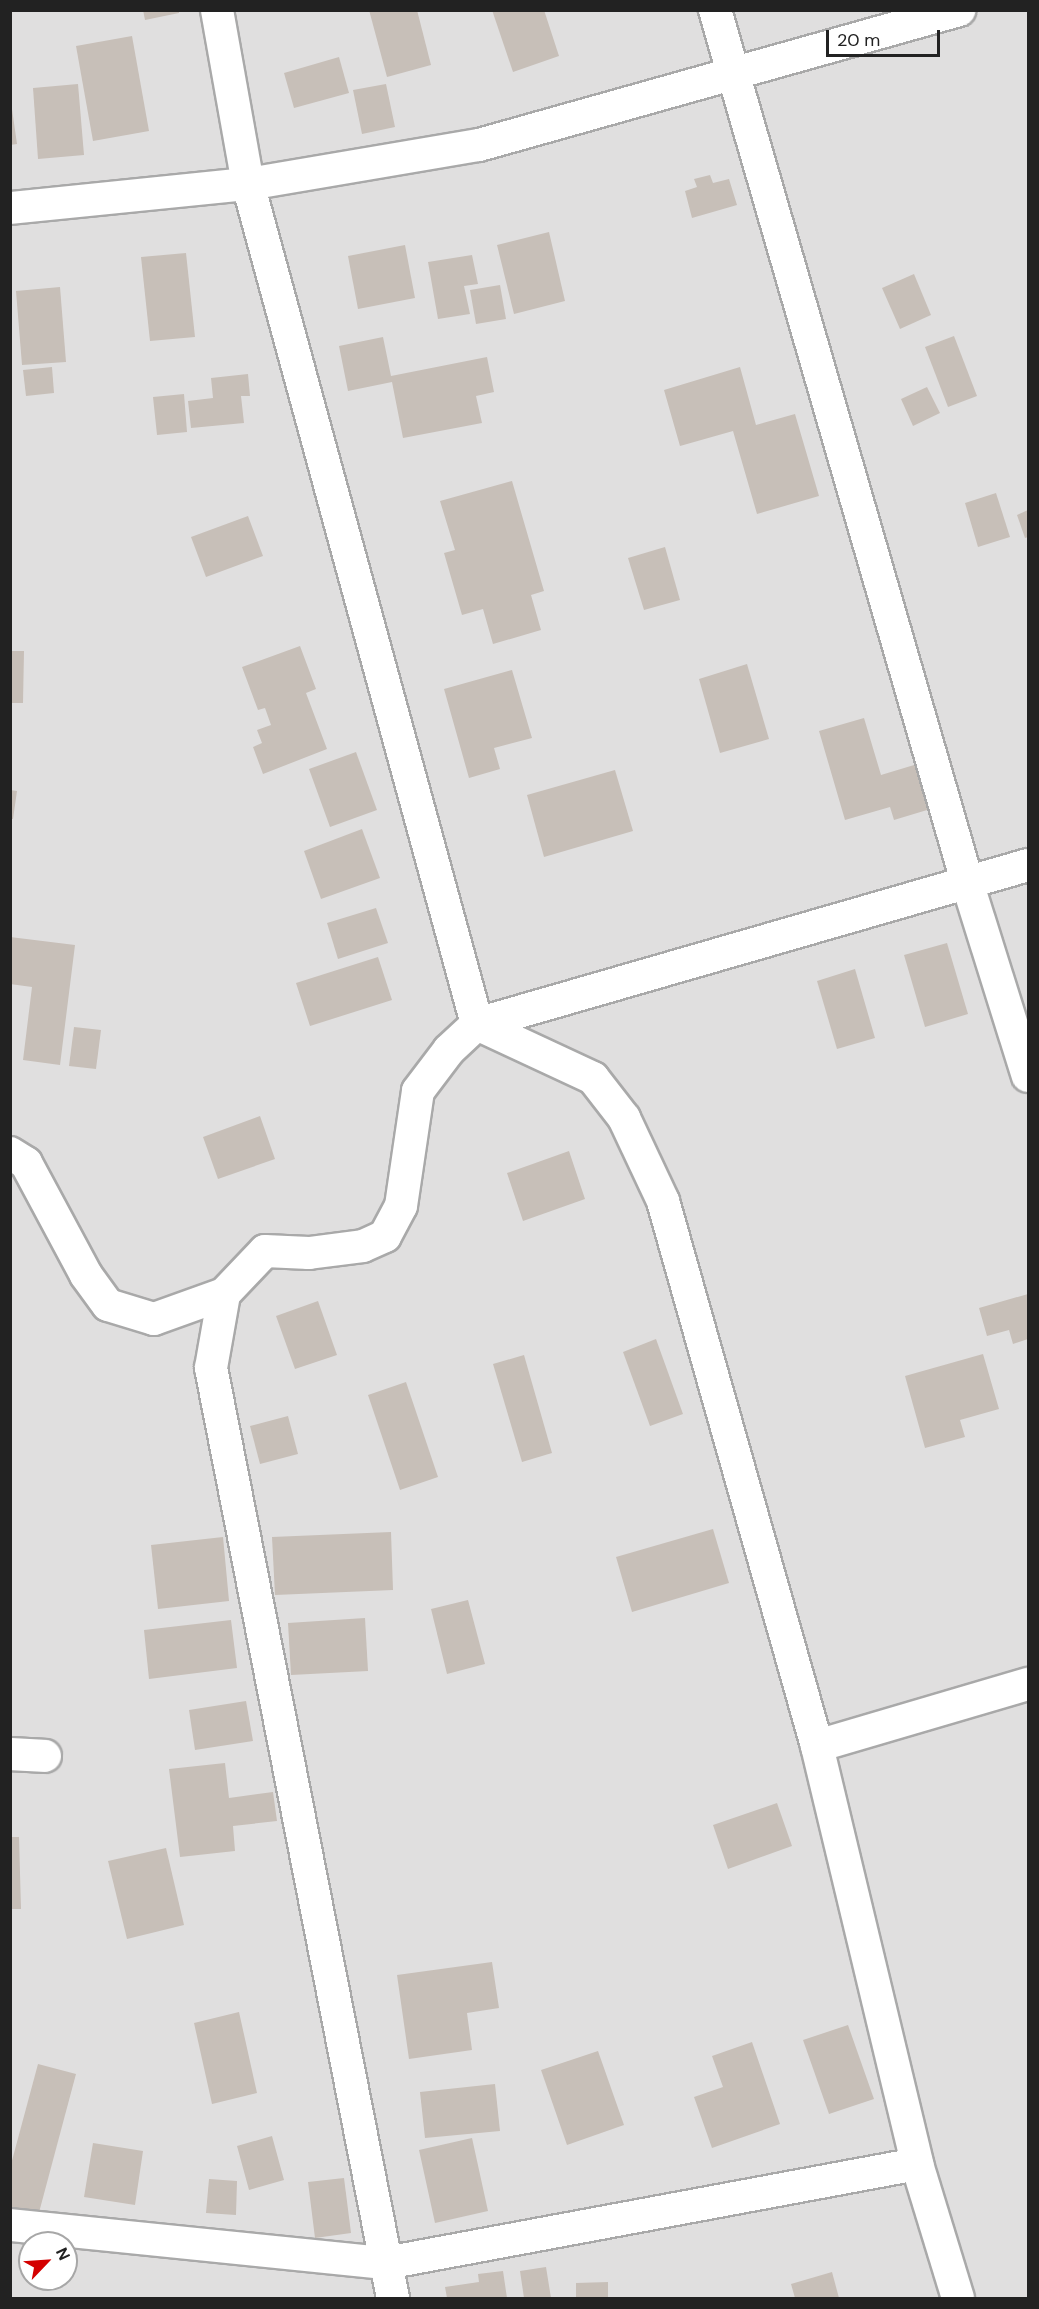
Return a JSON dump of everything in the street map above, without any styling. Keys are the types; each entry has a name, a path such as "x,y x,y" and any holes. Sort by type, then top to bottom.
{"street":[{"path":"217,10 248,184 477,1024 593,1078 624,1118 663,1201 817,1746 917,2164 958,2298"},
{"path":"715,10 968,885 1029,1076"},
{"path":"10,208 248,184 479,145 958,10"},
{"path":"10,1153 26,1163 86,1275 108,1305 154,1319 224,1294 265,1251 309,1253 363,1246 385,1236 401,1206 418,1091 449,1050 477,1024 968,885 1029,865"},
{"path":"224,1294 211,1368 393,2298"},
{"path":"817,1746 1029,1684"},
{"path":"10,1754 45,1756"},
{"path":"10,2225 386,2263 917,2164"}],"shaded area":[{"path":"11,11 1028,11 1028,2298 11,2298"}],"building":[{"path":"143,10 179,10 179,13 145,20"},
{"path":"369,10 417,10 431,65 387,77"},
{"path":"492,10 544,10 559,56 513,72"},
{"path":"132,36 149,131 93,141 76,46"},
{"path":"339,57 349,93 294,108 284,73"},
{"path":"78,84 84,155 38,159 33,88"},
{"path":"386,84 395,127 362,134 353,90"},
{"path":"12,109 17,144 10,145 10,110"},
{"path":"710,175 713,183 729,179 737,205 692,218 685,191 697,187 694,179"},
{"path":"549,232 565,301 514,314 497,245"},
{"path":"405,245 415,298 358,309 348,256"},
{"path":"186,253 195,337 150,341 141,257"},
{"path":"472,255 478,284 464,286 470,314 438,319 428,262"},
{"path":"914,274 931,315 900,329 882,288"},
{"path":"500,285 506,319 476,324 470,290"},
{"path":"60,287 66,362 22,365 16,291"},
{"path":"954,336 977,396 948,407 925,347"},
{"path":"383,337 391,376 487,357 494,392 476,396 482,423 403,438 392,382 348,391 339,346"},
{"path":"52,367 54,393 26,396 23,370"},
{"path":"740,367 756,425 795,414 819,496 757,514 733,431 680,446 664,390"},
{"path":"248,374 250,396 241,396 244,423 191,428 188,401 213,398 211,378"},
{"path":"927,387 940,413 913,426 901,399"},
{"path":"184,394 187,432 157,435 153,397"},
{"path":"512,481 544,591 531,595 541,630 493,644 483,609 462,615 444,553 455,550 440,501"},
{"path":"996,493 1010,537 978,547 965,503"},
{"path":"1028,510 1028,537 1025,538 1017,515"},
{"path":"248,516 263,556 206,577 191,537"},
{"path":"665,547 680,600 644,610 628,558"},
{"path":"300,646 316,689 306,693 327,749 263,774 253,747 262,743 257,730 271,725 265,708 258,710 242,667"},
{"path":"10,651 24,651 23,703 10,703"},
{"path":"747,664 769,739 720,753 699,679"},
{"path":"512,670 532,738 494,748 500,769 469,778 444,689"},
{"path":"864,718 881,775 924,762 937,807 894,820 890,807 845,820 819,731"},
{"path":"356,752 377,810 330,827 309,769"},
{"path":"615,770 633,831 544,857 527,795"},
{"path":"10,790 17,791 13,819 10,819"},
{"path":"362,829 380,878 321,899 304,851"},
{"path":"376,908 388,943 338,959 327,923"},
{"path":"10,937 75,945 60,1065 23,1060 32,987 10,984"},
{"path":"947,943 968,1014 925,1027 904,955"},
{"path":"378,957 392,1000 310,1026 296,983"},
{"path":"855,969 875,1038 837,1049 817,981"},
{"path":"74,1027 101,1030 96,1069 69,1066"},
{"path":"260,1116 275,1159 218,1179 203,1137"},
{"path":"569,1151 585,1199 523,1221 507,1173"},
{"path":"1028,1294 1028,1339 1013,1344 1009,1330 987,1336 979,1308"},
{"path":"318,1301 337,1355 295,1369 276,1316"},
{"path":"656,1339 683,1414 650,1426 623,1352"},
{"path":"983,1354 999,1409 960,1420 965,1437 925,1448 905,1376"},
{"path":"524,1355 552,1453 522,1462 493,1364"},
{"path":"406,1382 438,1477 400,1490 368,1395"},
{"path":"288,1416 298,1454 260,1464 250,1426"},
{"path":"713,1529 729,1583 632,1612 616,1557"},
{"path":"391,1532 393,1590 275,1595 272,1537"},
{"path":"223,1537 229,1601 158,1609 151,1545"},
{"path":"468,1600 485,1664 447,1674 431,1609"},
{"path":"365,1618 368,1671 291,1675 288,1623"},
{"path":"231,1620 237,1668 149,1679 144,1630"},
{"path":"246,1701 253,1741 195,1750 189,1710"},
{"path":"225,1763 229,1798 273,1792 277,1821 233,1826 235,1851 180,1857 169,1769"},
{"path":"777,1803 792,1846 728,1869 713,1825"},
{"path":"10,1837 19,1837 21,1909 10,1909"},
{"path":"166,1848 184,1925 127,1939 108,1861"},
{"path":"492,1962 499,2008 467,2013 472,2050 409,2059 397,1975"},
{"path":"239,2012 257,2093 212,2104 194,2023"},
{"path":"848,2025 874,2099 829,2114 803,2040"},
{"path":"752,2042 780,2124 712,2148 694,2097 723,2087 712,2056"},
{"path":"598,2051 624,2125 567,2145 541,2070"},
{"path":"38,2064 76,2074 37,2220 10,2213 10,2168"},
{"path":"495,2084 500,2131 425,2138 420,2092"},
{"path":"272,2136 284,2180 249,2190 237,2146"},
{"path":"472,2138 488,2211 435,2223 419,2150"},
{"path":"93,2143 143,2151 135,2205 84,2197"},
{"path":"344,2178 351,2233 315,2238 308,2182"},
{"path":"209,2179 237,2181 236,2215 206,2213"},
{"path":"546,2267 551,2298 524,2298 520,2271"},
{"path":"503,2271 507,2298 447,2298 445,2287 479,2282 478,2274"},
{"path":"832,2272 839,2298 795,2298 791,2284"},
{"path":"608,2282 608,2298 576,2298 576,2283"}]}
